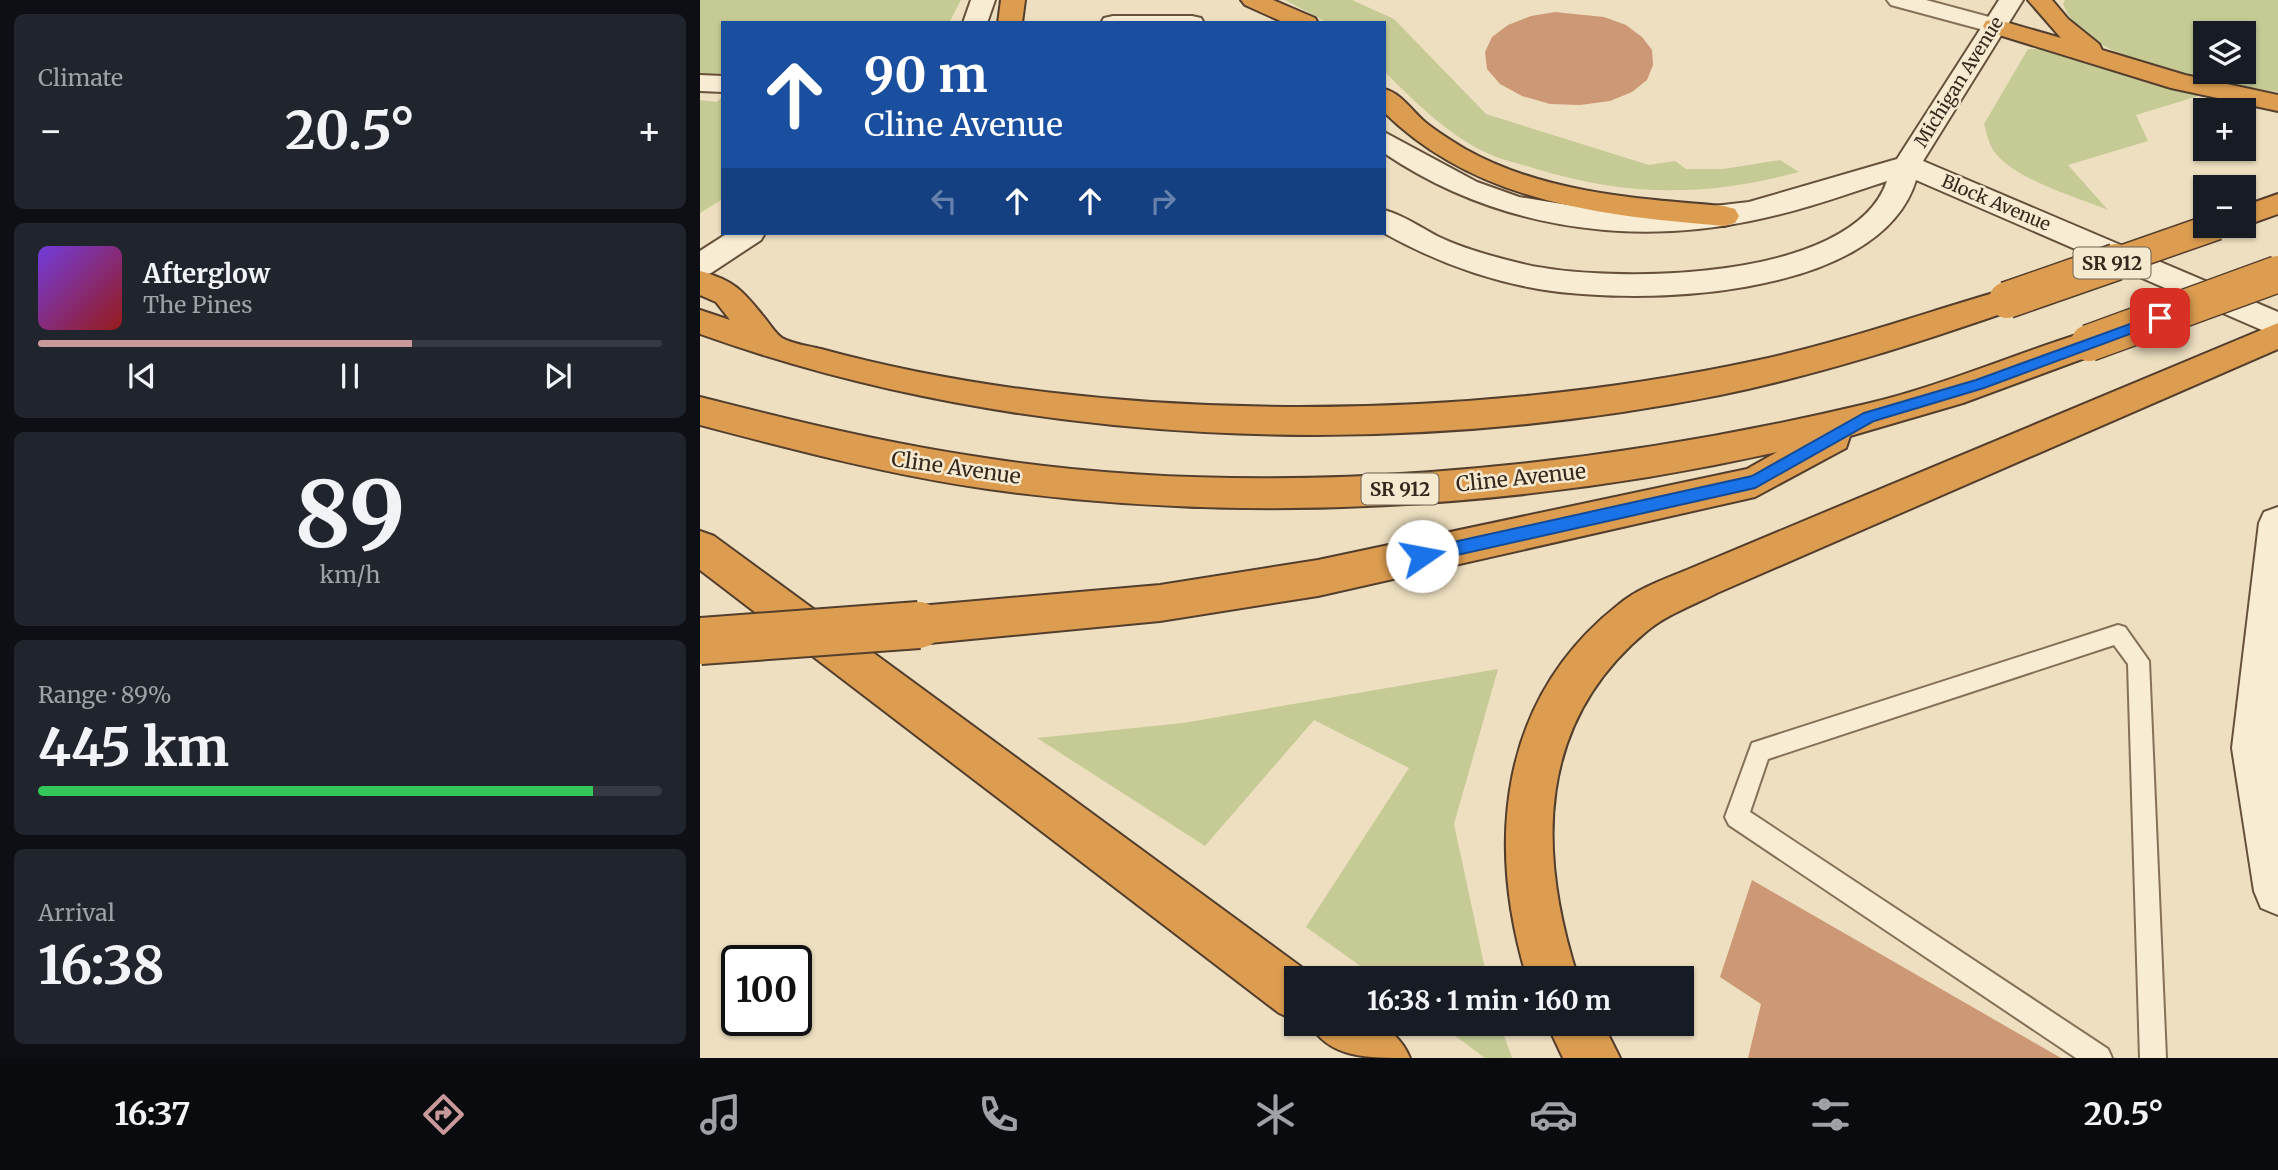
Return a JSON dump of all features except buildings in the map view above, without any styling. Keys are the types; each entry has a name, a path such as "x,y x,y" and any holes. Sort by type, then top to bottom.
{"highway":[{"path":"1010,21 1013,0"},
{"path":"1253,0 1301,21"},
{"path":"2040,0 2076,39 2106,60"},
{"path":"1995,26 2180,82 2278,103"},
{"path":"1386,99 1419,132 1441,147 1514,182 1552,193 1638,209 1724,216"},
{"path":"2256,212 2278,204"},
{"name":"SR 912","path":"700,322 770,347 909,383 1066,405 1274,418 1431,416 1600,401 1693,387 1871,345 2193,234"},
{"name":"Cline Avenue","path":"700,411 821,445 893,460 1043,480 1201,491 1427,488 1574,473 1744,446 1870,417 1979,384 2278,274"},
{"path":"700,282 727,294 770,347"},
{"path":"1549,966 1533,910 1526,812 1543,740 1561,702 1605,643 1633,617 1693,585 2278,335"},
{"path":"700,641 919,625 1160,603 1242,592 1483,543 1755,482 1870,417"},
{"path":"700,548 1284,985"},
{"path":"1353,1036 1383,1058"},
{"path":"1580,1036 1593,1058"}],"main road":[{"path":"976,21 983,0"},
{"path":"1899,0 1995,26"},
{"name":"Michigan Avenue","path":"1386,221 1430,244 1513,272 1623,287 1676,286 1756,274 1828,250 1861,233 1893,201 1907,165 2011,0"},
{"path":"700,83 721,84"},
{"path":"1386,142 1410,160 1473,193 1546,214 1582,221 1724,216 1779,204 1907,165"},
{"name":"Block Avenue","path":"1907,165 2278,326"},
{"path":"700,233 721,220"},
{"path":"700,265 747,235"},
{"path":"2277,889 2254,748 2268,706 2278,523"}],"lane":[{"path":"2098,1058 1738,817 1760,751 2118,634 2138,661 2153,1058"}],"green space":[{"path":"700,0 961,0 950,21 721,21 721,78 700,75"},
{"path":"1285,0 1352,0 1394,19 1486,114 1649,165 1675,161 1686,169 1723,169 1780,160 1799,172 1731,186 1634,189 1568,178 1498,158 1473,146 1445,127 1386,73 1386,21 1324,21"},
{"path":"2065,0 2278,0 2278,92 2229,84 2256,84 2256,21 2193,21 2193,76 2144,63 2118,52 2095,41 2071,19 2063,4"},
{"path":"2028,49 2046,49 2205,94 2136,115 2148,141 2068,165 2108,210 2065,194 2019,172 1996,154 1988,140 1984,124"},
{"path":"721,98 721,200 700,213 700,100 717,102"},
{"path":"1498,669 1454,824 1484,966 1360,966 1306,927 1409,768 1314,720 1205,846 1037,738 1183,723"},
{"path":"1455,1036 1504,1036 1512,1058 1485,1058"}],"route":[{"path":"1422,556 1755,482 1870,417 1979,384 2160,318"}]}
